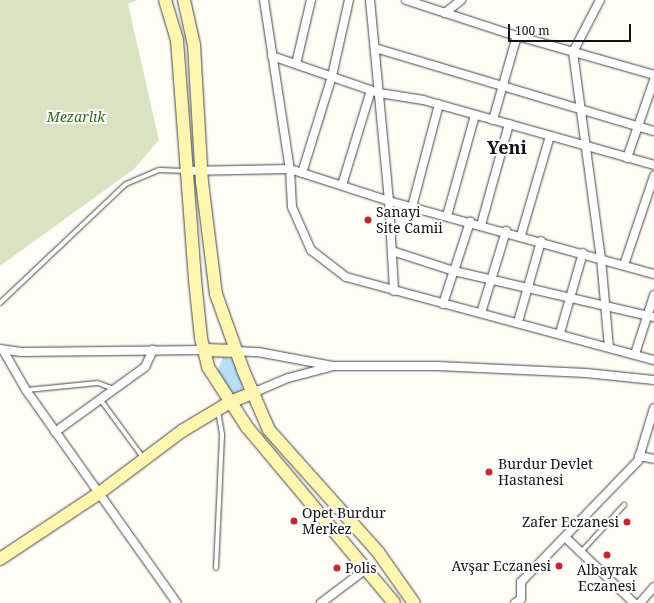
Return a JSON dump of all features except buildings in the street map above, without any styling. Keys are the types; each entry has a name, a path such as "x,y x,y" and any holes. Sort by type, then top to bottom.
{"main road":[{"path":"165,0 177,40 195,280 204,350 214,378 263,446 394,603"},
{"path":"184,0 194,45 201,171 216,294 236,351 255,392 269,430 378,552 414,603"},
{"path":"204,350 236,351"},
{"path":"0,559 98,494 182,431 230,402 255,392"}],"street":[{"path":"264,0 290,169 292,207 311,250 346,277 443,304 560,333 654,360"},
{"path":"296,64 311,0"},
{"path":"302,173 332,76 349,0"},
{"path":"370,0 375,48 375,91 390,201 394,291"},
{"path":"406,0 517,36 654,75"},
{"path":"445,13 461,0"},
{"path":"600,0 573,52 587,146 601,258 609,347"},
{"path":"493,120 517,36"},
{"path":"375,48 581,107 654,131"},
{"path":"272,56 375,91 439,104 654,165"},
{"path":"627,158 654,80"},
{"path":"342,185 375,91"},
{"path":"412,207 439,104"},
{"path":"446,216 475,115"},
{"path":"480,225 509,124"},
{"path":"521,236 550,136"},
{"path":"187,171 290,169 390,201 541,241 654,274"},
{"path":"624,265 654,176"},
{"path":"443,304 470,222"},
{"path":"481,313 506,232"},
{"path":"518,322 541,241"},
{"path":"392,251 454,271 651,317"},
{"path":"560,333 583,253"},
{"path":"635,354 651,317 654,295"},
{"path":"1,349 204,350"},
{"path":"1,349 26,390 55,432 177,603"},
{"path":"55,432 145,366 153,350"},
{"path":"236,351 258,352 332,366 438,366 586,373 654,380"},
{"path":"255,392 288,378 332,366"},
{"path":"520,602 521,582 566,538 638,461 654,408"},
{"path":"639,456 654,459"},
{"path":"566,538 634,603"},
{"path":"321,603 366,569"},
{"path":"640,603 654,587"}],"lane":[{"path":"0,303 126,184 155,171 187,171"},
{"path":"26,390 98,383 114,389"},
{"path":"100,399 144,459"},
{"path":"216,568 222,434 218,409"},
{"path":"582,552 624,505"}],"green space":[{"name":"Mezarlık","path":"0,0 137,0 128,4 159,140 134,169 0,266"}],"water":[{"path":"223,357 234,359 242,379 242,393 230,396 217,372"}],"place":[{"name":"Sanayi Site Camii","path":"368,220"},
{"name":"Burdur Devlet Hastanesi","path":"489,472"},
{"name":"Opet Burdur Merkez","path":"294,521"},
{"name":"Zafer Eczanesi","path":"627,522"},
{"name":"Albayrak Eczanesi","path":"607,555"},
{"name":"Avşar Eczanesi","path":"559,566"},
{"name":"Polis","path":"337,568"}],"district":[{"name":"Yeni","path":"507,147"}]}
